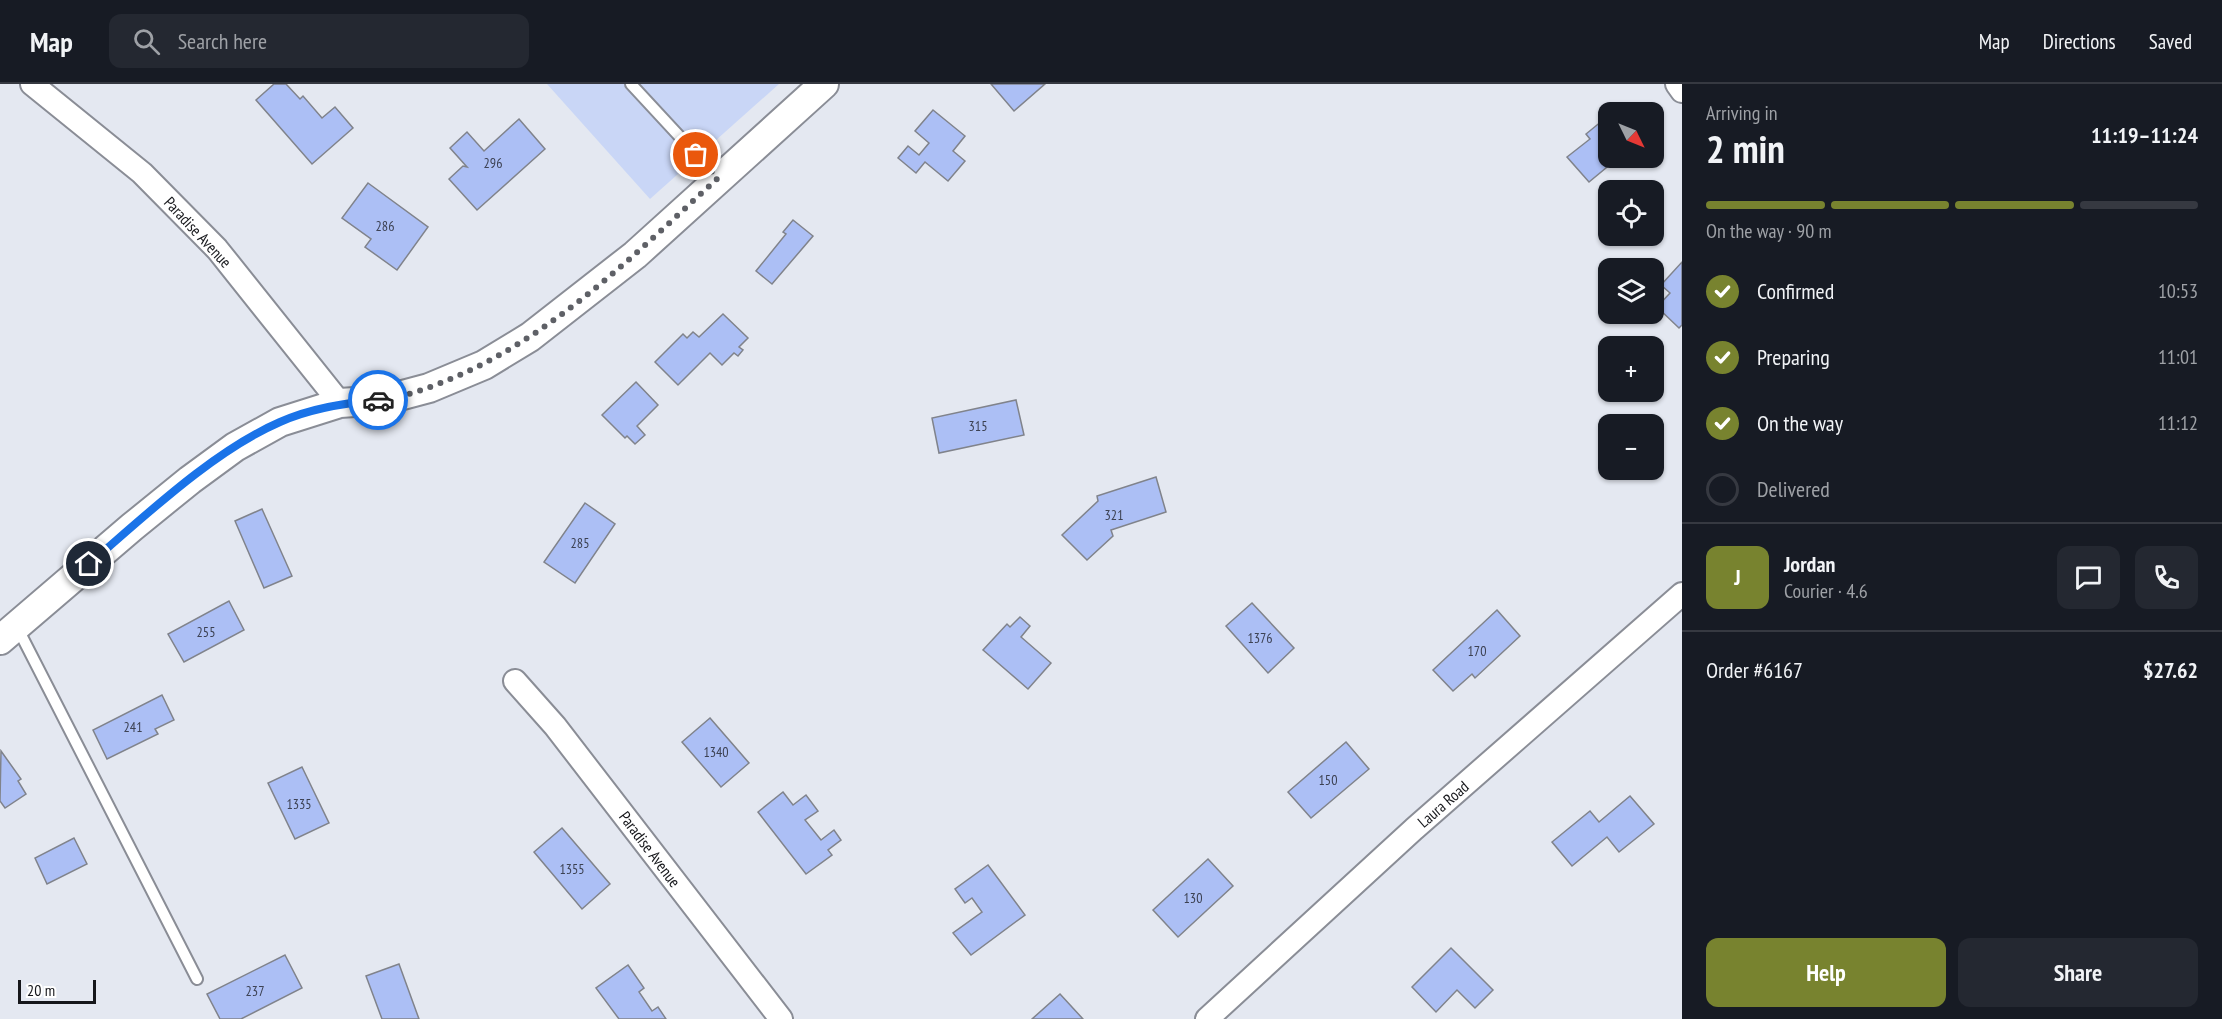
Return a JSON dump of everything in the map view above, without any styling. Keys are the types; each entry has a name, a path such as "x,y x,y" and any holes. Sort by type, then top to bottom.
{"street":[{"name":"Paradise Avenue","path":"32,84 142,172 217,249 340,403"},
{"path":"8,633 189,480 235,447 280,422 340,403 384,400 429,388 484,365 530,337 635,255 824,84"},
{"path":"1677,84 1682,91"},
{"name":"Laura Road","path":"1207,1019 1414,829 1682,594"},
{"name":"Paradise Avenue","path":"515,681 555,726 781,1019"}],"lane":[{"path":"631,84 718,178"},
{"path":"8,633 197,979"}],"shaded area":[{"path":"547,84 779,84 650,199"}],"building":[{"path":"274,84 286,84 300,99 303,96 322,118 335,107 353,128 312,164 256,100"},
{"path":"991,84 1045,84 1014,111"},
{"path":"933,110 965,136 953,151 965,161 948,181 925,162 916,173 898,158 908,146 919,155 929,143 915,131"},
{"path":"519,119 545,149 477,210 449,179 463,166 467,167 450,148 467,132 484,151"},
{"path":"1598,124 1598,168 1606,168 1589,182 1567,157 1590,139 1586,134"},
{"path":"368,183 428,227 397,270 365,247 371,239 342,218"},
{"path":"793,220 813,236 772,284 756,271 786,234 783,232"},
{"path":"1682,262 1682,325 1679,328 1664,314 1664,299 1670,293 1664,288 1664,282"},
{"path":"723,314 748,338 739,347 743,350 738,356 734,353 722,365 710,353 678,385 655,362 683,334 687,338 693,332 699,337"},
{"path":"636,382 658,405 637,426 645,435 635,444 627,436 625,438 602,415"},
{"path":"1016,400 1024,435 939,453 932,418"},
{"path":"1156,477 1166,512 1111,530 1113,536 1087,560 1062,535 1098,501 1097,496"},
{"path":"585,503 615,524 575,583 544,562"},
{"path":"262,509 292,576 264,588 235,521"},
{"path":"229,601 244,630 184,662 168,634"},
{"path":"1252,603 1294,648 1268,673 1226,626"},
{"path":"1497,610 1520,636 1475,678 1472,674 1453,691 1433,670"},
{"path":"1020,617 1030,626 1021,637 1051,663 1028,689 983,650 1007,624 1010,627"},
{"path":"162,695 174,720 155,729 158,734 107,759 93,730"},
{"path":"710,718 749,763 721,787 682,742"},
{"path":"1346,742 1369,769 1311,818 1288,792"},
{"path":"1,751 21,779 18,781 26,794 5,808 0,801"},
{"path":"302,767 329,823 295,839 268,783"},
{"path":"783,792 793,805 806,795 818,811 805,820 821,840 834,830 841,840 828,850 832,855 806,874 758,812"},
{"path":"1630,796 1654,824 1619,852 1607,837 1572,866 1552,842 1590,811 1599,822"},
{"path":"562,828 610,884 582,909 534,852"},
{"path":"74,838 87,864 47,884 35,858"},
{"path":"1208,859 1233,886 1178,937 1153,910"},
{"path":"988,865 1025,915 971,955 953,933 982,912 972,898 965,903 955,889"},
{"path":"1451,948 1493,990 1475,1008 1457,990 1436,1012 1412,987"},
{"path":"285,955 302,988 241,1019 220,1019 207,994"},
{"path":"399,964 419,1019 382,1019 366,976"},
{"path":"628,965 644,988 639,992 652,1011 658,1007 666,1019 619,1019 596,988"},
{"path":"1060,994 1083,1019 1032,1019"}],"way so far":[{"path":"378,400 429,388 484,365 530,337 578,301 635,255 718,178 696,155"}],"route":[{"path":"89,564 189,480 235,447 280,422 340,403 378,400"}]}
